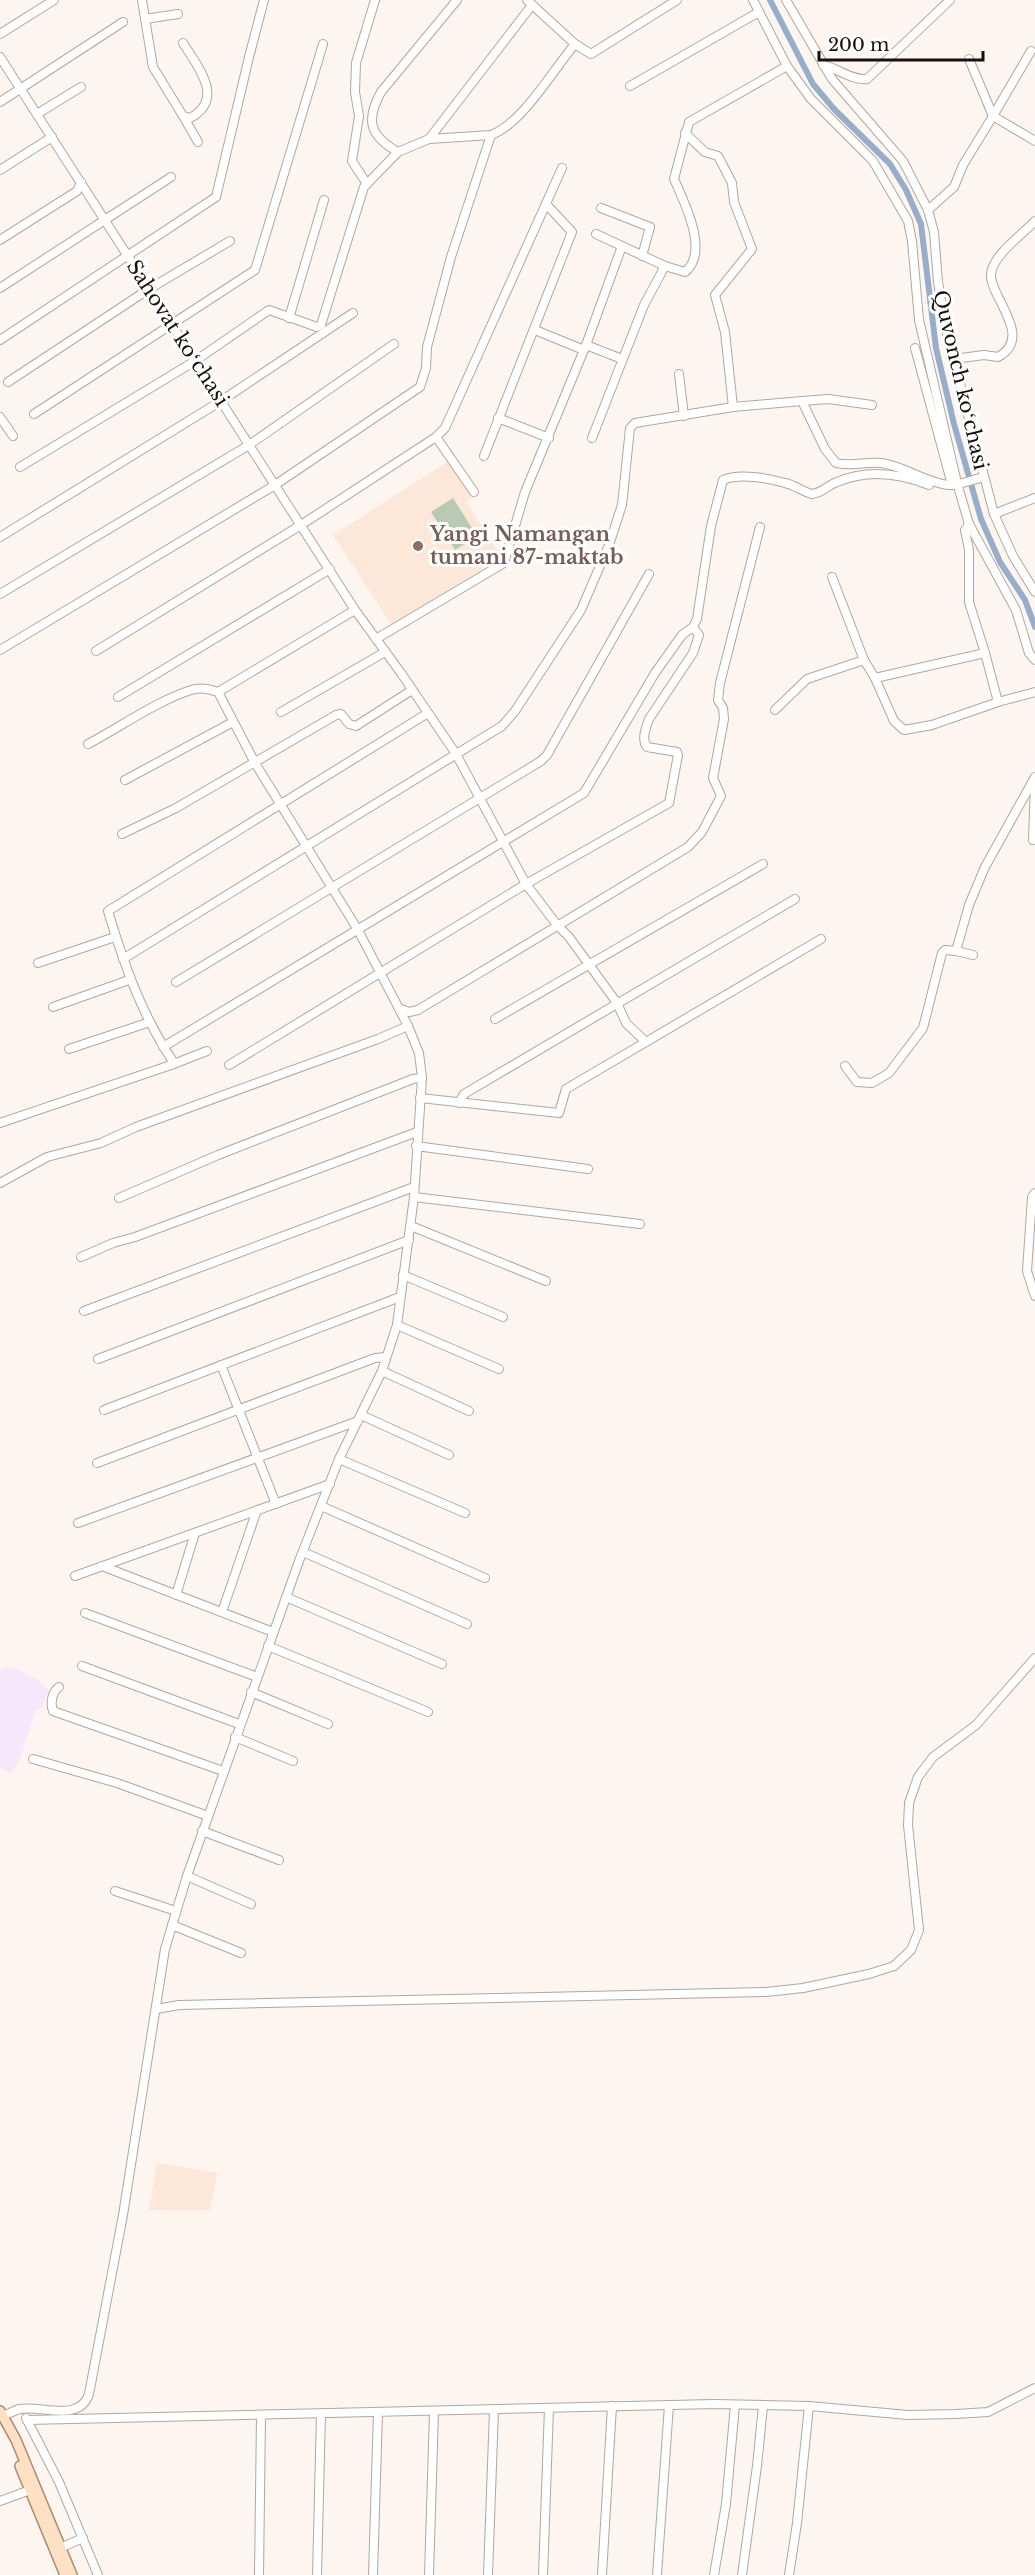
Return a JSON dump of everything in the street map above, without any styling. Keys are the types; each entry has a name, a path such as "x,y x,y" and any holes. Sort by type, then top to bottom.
{"main road":[{"path":"1,2417 65,2575"},
{"path":"1,2417 16,2440 63,2546 72,2575"}],"street":[{"path":"0,34 54,0"},
{"path":"142,0 153,67 198,142"},
{"path":"0,339 216,197 264,0"},
{"path":"367,184 352,161 359,116 355,92 356,63 375,0"},
{"path":"398,152 381,142 375,133 373,107 381,92 457,0"},
{"path":"429,139 529,2 575,45 591,54 677,0"},
{"path":"753,0 787,66 811,99 873,161 908,221 919,320 952,484"},
{"name":"Quvonch koʻchasi","path":"786,0 832,79 903,161 928,210 934,232 938,282 945,326 994,514 1013,556 1035,592"},
{"path":"824,65 862,80 867,79 950,0"},
{"path":"630,86 759,12"},
{"path":"145,19 178,14"},
{"path":"0,102 123,22"},
{"path":"183,43 207,82 208,92 203,108 197,114 190,118 183,116"},
{"path":"34,414 255,270 323,44"},
{"path":"20,467 195,362 269,310 317,327 321,325 367,184 398,152 429,139 491,135 513,122 575,45"},
{"path":"928,210 954,187 963,165 1031,51"},
{"name":"Sahovat koʻchasi","path":"0,57 355,610 456,754 526,884 589,964 617,1003 626,1023 646,1042"},
{"path":"969,59 993,116 1035,141"},
{"path":"596,234 665,266 685,272 692,267 695,253 686,202 674,180 689,122 787,66"},
{"path":"37,114 81,87"},
{"path":"685,133 705,152 718,156 729,173 734,202 752,249 716,295 725,332 733,407"},
{"path":"0,650 275,485 420,387 423,381 427,347 451,257 491,135"},
{"path":"0,170 52,137"},
{"path":"96,651 301,525 436,437 445,428 562,168"},
{"path":"0,288 171,177"},
{"path":"0,240 77,191 81,182"},
{"path":"289,318 324,200"},
{"path":"484,456 572,232 547,205"},
{"path":"601,207 650,227 642,256"},
{"path":"954,359 984,355 998,357 1013,346 1016,337 1016,323 993,284 991,271 998,258 1035,221"},
{"path":"8,382 149,289 230,240"},
{"path":"376,639 504,563 525,492 585,347 622,246"},
{"path":"592,438 644,305 665,266"},
{"path":"0,537 221,401 353,313"},
{"path":"535,330 622,359"},
{"path":"0,594 249,445 394,344"},
{"path":"915,348 952,484 969,524 1016,610 1029,653 1035,660"},
{"path":"680,374 684,416"},
{"path":"123,959 502,726 515,711 581,610 609,545 622,505 630,428 635,423 733,407 828,399 872,405"},
{"path":"802,401 825,448 837,463 881,463 909,470 932,482 952,484"},
{"path":"0,417 13,436"},
{"path":"498,418 549,438"},
{"path":"436,437 474,492"},
{"path":"163,1047 584,793 655,673 682,635 693,627 697,619 711,526 723,480 729,478 764,479 785,483 812,494 834,483 864,473 899,476 929,485 952,484 984,477"},
{"path":"994,514 1035,498"},
{"path":"969,524 965,530 969,550 967,591 998,702"},
{"path":"401,1009 409,1012 418,1010 688,848 702,832 721,796 713,778 724,718 723,708 718,700 720,683 760,527"},
{"path":"118,697 330,569"},
{"path":"176,982 547,755 649,574"},
{"path":"832,577 864,660 875,678 894,722 904,730 932,725 1035,692"},
{"path":"218,692 355,610"},
{"path":"229,1065 526,884 669,803 678,755 677,752 647,747 646,730 649,719 693,653 699,635 693,627"},
{"path":"281,712 385,652"},
{"path":"875,678 985,653"},
{"path":"775,710 807,679 864,660"},
{"path":"1,2417 21,2408 59,2411 75,2409 86,2401 89,2394 123,2215 164,1958 186,1876 303,1552 339,1460 382,1371 397,1325 414,1197 422,1078 419,1053 401,1009 358,930 255,763 218,692 206,688 192,690 88,744"},
{"path":"122,834 176,808 336,715 341,714 350,724 356,726 412,690"},
{"path":"171,1065 172,1060 150,1023 129,980 108,910 428,713"},
{"path":"125,780 233,722"},
{"path":"1033,840 1035,777"},
{"path":"956,951 969,905 985,867 1035,777"},
{"path":"495,1019 763,864"},
{"path":"459,1102 464,1094 795,899"},
{"path":"38,963 116,936"},
{"path":"420,1098 559,1113 566,1089 821,939"},
{"path":"845,1066 857,1082 864,1084 872,1083 888,1073 925,1024 942,953 945,950 973,955"},
{"path":"53,1007 129,980"},
{"path":"69,1049 150,1023"},
{"path":"0,1183 46,1157 100,1143 136,1127 408,1026"},
{"path":"0,1123 207,1051"},
{"path":"119,1198 218,1155 413,1079 422,1078"},
{"path":"81,1257 113,1243 123,1242 417,1132"},
{"path":"416,1146 588,1169"},
{"path":"84,1311 414,1187"},
{"path":"1035,1193 1032,1197 1027,1271 1035,1296"},
{"path":"414,1197 640,1224"},
{"path":"411,1226 546,1281"},
{"path":"98,1359 409,1240"},
{"path":"403,1275 503,1317"},
{"path":"104,1410 400,1297"},
{"path":"397,1325 499,1369"},
{"path":"97,1463 375,1358 386,1357"},
{"path":"221,1365 276,1504"},
{"path":"382,1371 469,1412"},
{"path":"78,1523 359,1418 449,1455"},
{"path":"339,1460 465,1513"},
{"path":"75,1576 330,1484"},
{"path":"321,1506 485,1578"},
{"path":"222,1612 257,1510"},
{"path":"176,1595 195,1533"},
{"path":"303,1552 467,1624"},
{"path":"102,1566 273,1632"},
{"path":"286,1597 442,1664"},
{"path":"85,1613 257,1677"},
{"path":"268,1646 428,1712"},
{"path":"156,2009 179,2005 766,1992 814,1986 894,1966 911,1950 920,1930 908,1825 909,1803 918,1777 933,1757 976,1725 1035,1658"},
{"path":"82,1666 239,1724"},
{"path":"59,1687 55,1689 51,1704 53,1711 223,1771"},
{"path":"251,1692 328,1724"},
{"path":"235,1737 293,1761"},
{"path":"33,1760 117,1783 208,1816"},
{"path":"202,1831 279,1860"},
{"path":"186,1876 251,1904"},
{"path":"115,1891 176,1911"},
{"path":"172,1925 241,1953"},
{"path":"27,2420 669,2405 809,2406 908,2415 988,2412 1035,2388"},
{"path":"657,2575 669,2405"},
{"path":"714,2575 726,2504 735,2405"},
{"path":"602,2575 612,2406"},
{"path":"742,2575 758,2466 763,2406"},
{"path":"789,2575 797,2523 809,2406"},
{"path":"21,2408 58,2482 98,2575"},
{"path":"543,2575 549,2408"},
{"path":"488,2575 494,2410"},
{"path":"429,2575 434,2412"},
{"path":"374,2575 378,2413"},
{"path":"317,2575 321,2414"},
{"path":"259,2575 261,2416"},
{"path":"0,2501 30,2490"},
{"path":"63,2546 83,2538"}],"shaded area":[{"name":"Yangi Namangan tumani 87-maktab","path":"449,461 475,496 466,502 502,557 392,625 333,535"},
{"path":"4,1668 17,1669 38,1680 49,1690 40,1710 36,1710 20,1759 10,1773 1,1769 0,1764 0,1671"},
{"path":"157,2163 217,2173 210,2210 149,2210"}],"green space":[{"path":"453,498 477,536 455,550 431,512"}],"waterway":[{"path":"770,0 813,84 834,109 890,164 906,190 921,224 936,348 954,424 981,519 1000,562 1025,600 1035,627"}],"place":[{"name":"Yangi Namangan tumani 87-maktab","path":"418,546"}]}
